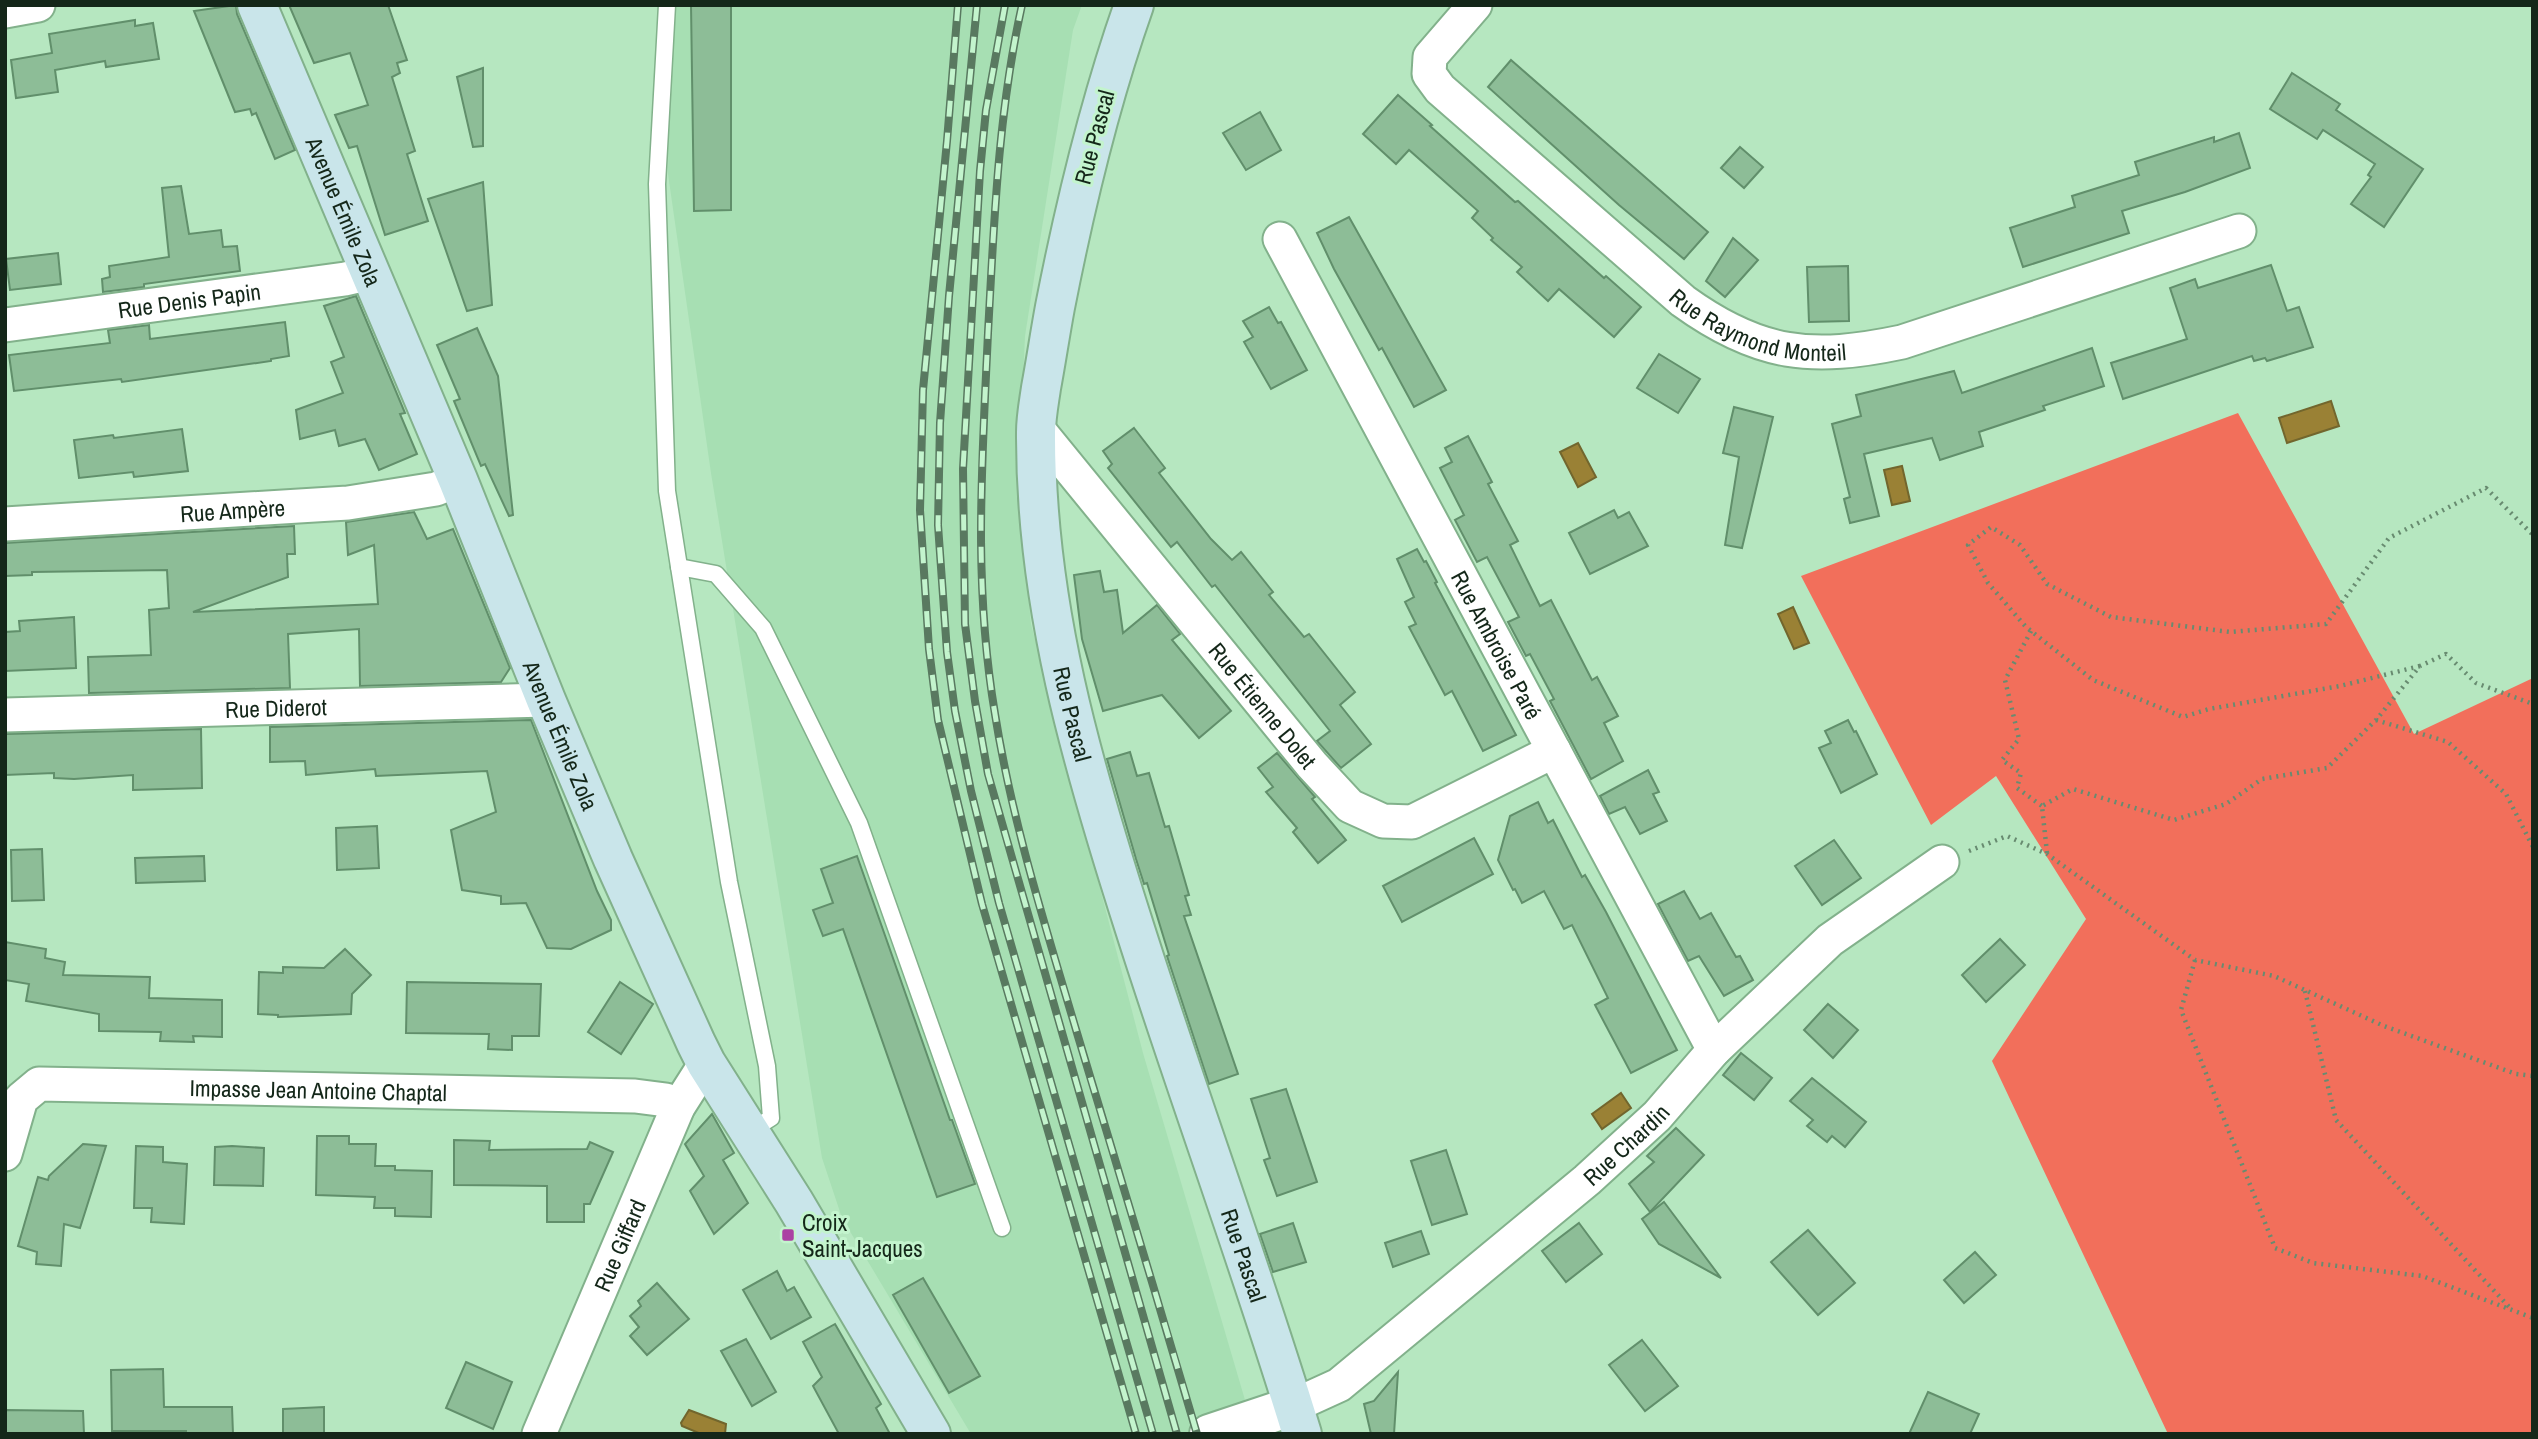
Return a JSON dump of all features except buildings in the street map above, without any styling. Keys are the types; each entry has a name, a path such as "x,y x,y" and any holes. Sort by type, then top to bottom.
{"main road":[{"name":"Avenue Émile Zola","path":"257,5 458,480 618,871 706,1063 794,1202 931,1434"},
{"name":"Rue Pascal","path":"1133,5 1096,125 1050,334 1035,427 1042,551 1071,717 1106,839 1171,1044 1298,1420"}],"street":[{"path":"5,11 38,5"},
{"name":"Rue Raymond Monteil","path":"1475,5 1430,57 1429,74 1440,89 1683,301 1711,321 1771,348 1817,353 1858,351 1902,342 2239,231"},
{"name":"Rue Ambroise Paré","path":"1280,239 1714,1050"},
{"name":"Rue Denis Papin","path":"5,325 345,279 371,272"},
{"name":"Rue Étienne Dolet","path":"1035,427 1312,765 1350,806 1383,821 1412,822 1554,751"},
{"name":"Rue Ampère","path":"5,524 348,503 436,489 458,480"},
{"name":"Rue Diderot","path":"5,715 546,700"},
{"name":"Rue Chardin","path":"1298,1420 1587,1180 1657,1116 1714,1050 1830,940 1942,862"},
{"name":"Rue Giffard","path":"539,1434 678,1107 706,1063"},
{"name":"Impasse Jean Antoine Chaptal","path":"5,1154 21,1099 39,1084 635,1096 666,1100 678,1107"},
{"path":"1209,1434 1298,1420"}],"lane":[{"path":"667,5 657,184 667,491 729,882 768,1066 771,1118 750,1131"},
{"path":"679,567 716,574 763,628 853,811 1002,1228"}],"path":[{"path":"2533,535 2486,488 2389,538 2326,624 2230,632 2111,617 2047,584 2020,545 1991,527 1968,545 1988,583 2031,631 2094,680 2183,717 2209,709 2340,686 2420,666 2446,654 2476,684 2533,704"},
{"path":"2031,631 2004,680 2019,739 2002,761 2021,773 2017,788 2042,806 2047,854"},
{"path":"2042,806 2073,789 2174,820 2226,804 2262,779 2327,768 2376,720 2420,666"},
{"path":"2376,720 2448,742 2506,794 2533,847"},
{"path":"1942,862 2007,835 2047,854 2195,960 2274,976 2384,1026 2516,1074 2533,1076"},
{"path":"2195,960 2181,1010 2275,1248 2313,1263 2422,1276 2533,1318"},
{"path":"2305,990 2336,1120 2513,1311"}],"shaded area":[{"path":"670,5 1082,5 1073,30 1025,336 1018,489 1031,624 1143,1053 1255,1434 971,1434 842,1218 822,1158 711,473 668,174"},
{"path":"2331,401 2339,426 2287,443 2279,418"},
{"path":"2238,413 2414,734 2533,678 2533,1434 2168,1434 1992,1061 2086,919 1996,776 1931,825 1801,576"},
{"path":"1578,443 1596,477 1578,487 1560,452"},
{"path":"1902,466 1910,501 1892,505 1884,470"},
{"path":"1793,607 1809,643 1794,649 1778,614"},
{"path":"1621,1093 1631,1108 1602,1129 1592,1114"},
{"path":"689,1410 726,1424 725,1434 701,1434 682,1426 681,1423"}],"railway":[{"path":"958,5 923,390 920,510 929,649 938,720 982,904 1136,1434"},
{"path":"977,5 949,296 940,423 938,525 947,652 955,711 971,791 999,903 1153,1434"},
{"path":"1005,5 986,110 980,171 963,469 965,624 988,774 1177,1434"},
{"path":"1022,5 1002,127 983,429 981,524 988,665 1002,754 1031,875 1197,1434"}],"place":[{"name":"Croix Saint-Jacques","path":"788,1235"}]}
